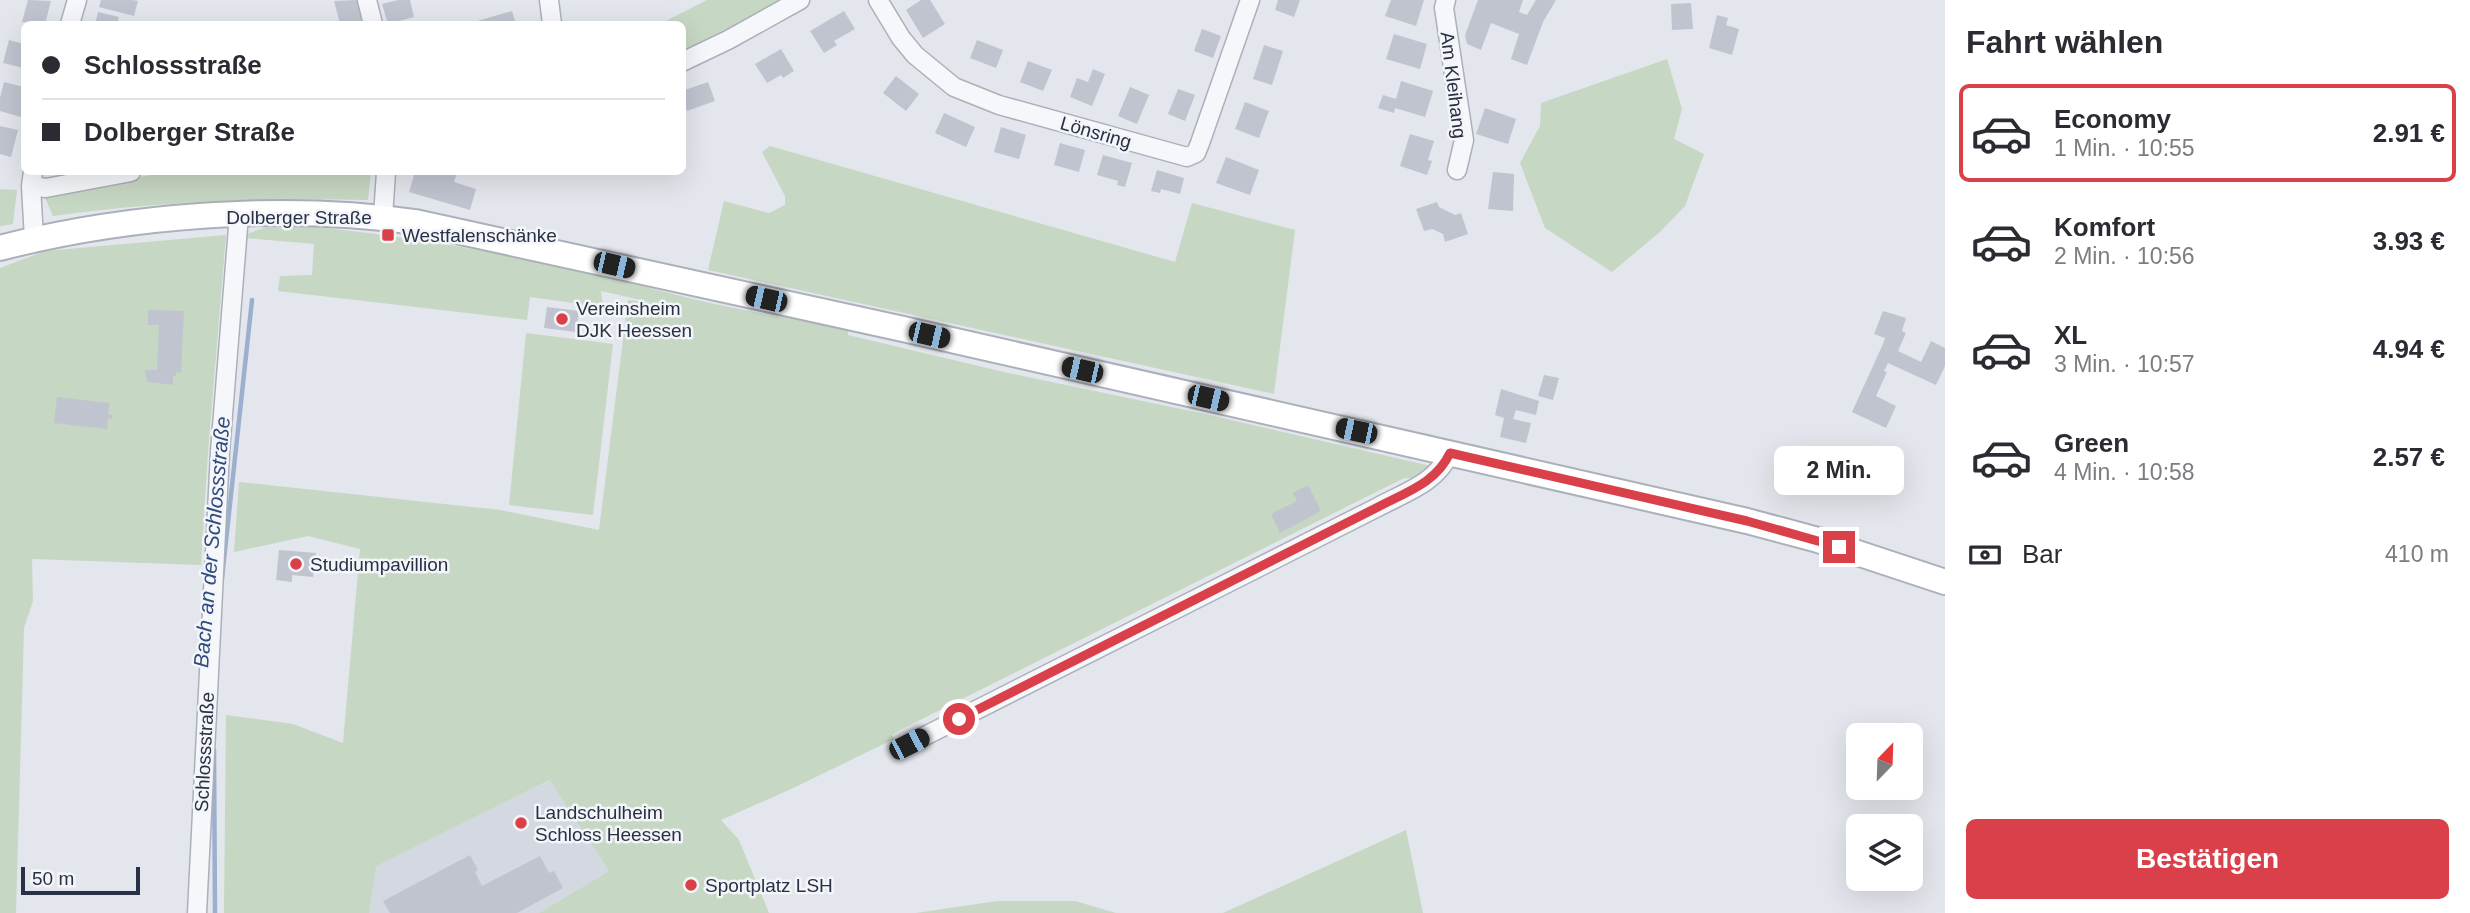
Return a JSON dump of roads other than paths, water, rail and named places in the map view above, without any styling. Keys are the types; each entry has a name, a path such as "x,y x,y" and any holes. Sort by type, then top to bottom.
{"main road":[{"name":"Dolberger Straße","path":"0,248 34,239 122,225 239,215 383,217 731,291 1747,521 1818,540 1945,582"}],"street":[{"path":"71,21 77,0"},
{"path":"367,0 372,21"},
{"path":"549,0 552,21"},
{"path":"686,60 800,0"},
{"name":"Lönsring","path":"878,0 901,38 915,55 954,87 999,105 1187,158 1196,153 1200,143 1250,0"},
{"name":"Am Kleihang","path":"1446,0 1444,8 1464,140 1457,170"},
{"path":"32,179 46,188 115,175"},
{"path":"383,217 386,175"},
{"path":"32,179 34,239"},
{"name":"Schlossstraße","path":"197,913 220,452 239,215"},
{"path":"909,744 1378,507 1435,476 1450,453"}],"waterway":[{"name":"Bach an der Schlossstraße","path":"222,578 252,300"},
{"name":"Bach an der Schlossstraße","path":"214,750 215,913"}],"place":[{"name":"Westfalenschänke","path":"388,235"},
{"name":"Vereinsheim DJK Heessen","path":"562,319"},
{"name":"Studiumpavillion","path":"296,564"},
{"name":"Landschulheim Schloss Heessen","path":"521,823"},
{"name":"Sportplatz LSH","path":"691,885"}]}
